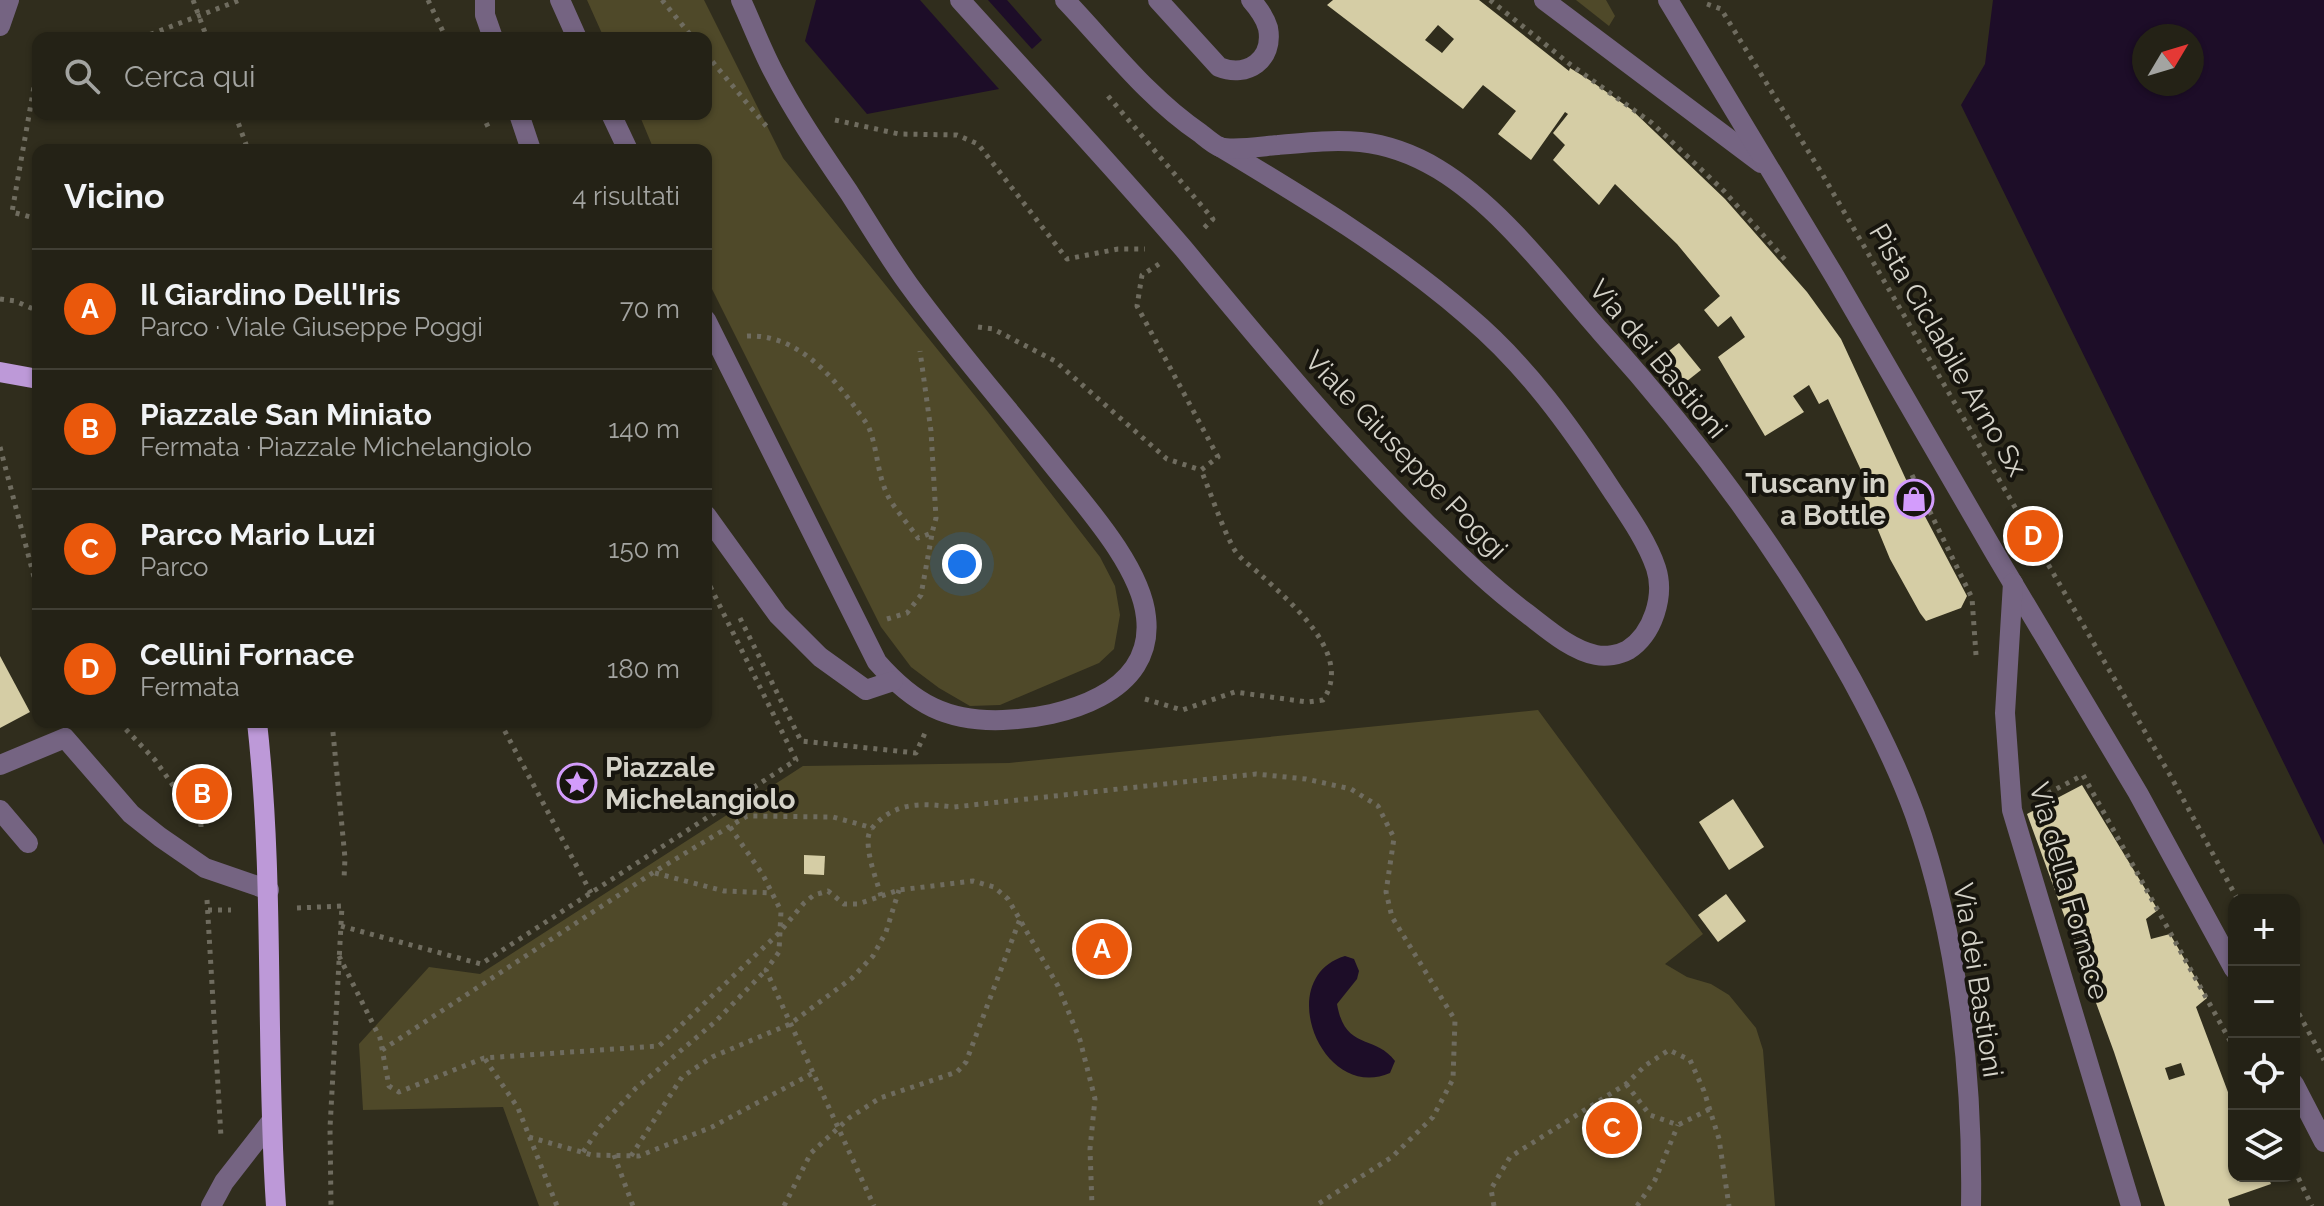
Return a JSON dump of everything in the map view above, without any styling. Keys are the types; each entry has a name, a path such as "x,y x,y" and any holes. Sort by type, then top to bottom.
{"main road":[{"path":"0,372 32,378"},
{"path":"258,728 265,791 269,890 270,1123 276,1206"}],"street":[{"path":"0,26 9,0"},
{"path":"485,0 485,15 491,32"},
{"path":"560,0 574,32"},
{"path":"712,332 877,662 913,698 935,711 961,717 1001,720 1065,712 1113,689 1133,669 1146,634 1146,617 1132,574 1099,522 910,285 797,112 774,73 741,0"},
{"name":"Viale Giuseppe Poggi","path":"960,0 1182,248 1240,319 1378,475 1471,567 1552,633 1595,655 1619,654 1630,649 1645,634 1654,615 1659,593 1656,569 1619,502 1546,396 1470,317 1421,278 1220,147"},
{"path":"1065,0 1169,111 1220,147"},
{"path":"1158,0 1219,67 1230,71 1248,70 1255,66 1261,61 1268,45 1267,27 1261,12 1251,0"},
{"path":"1544,0 1770,170"},
{"path":"1668,0 1835,277 2138,793 2232,966"},
{"path":"521,120 529,144"},
{"path":"614,120 625,144"},
{"name":"Via dei Bastioni","path":"1220,147 1341,139 1364,142 1411,157 1456,180 1476,196 1527,249 1631,365 1712,466 1787,571 1888,746 1915,815 1934,878 1953,958 1967,1084 1971,1206"},
{"path":"712,523 778,615 820,657 866,690 893,681"},
{"name":"Via della Fornace","path":"2013,583 2005,713 2012,810 2131,1206"},
{"path":"0,765 65,738 131,814 160,837 205,868 269,890"},
{"path":"0,810 28,843"},
{"path":"2300,1096 2324,1142"},
{"path":"211,1206 224,1182 270,1123"}],"path":[{"path":"193,0 205,32"},
{"path":"156,32 240,0"},
{"path":"428,0 443,32"},
{"path":"662,0 688,32"},
{"path":"1490,0 1571,65 1652,123 1724,191 1797,274"},
{"name":"Pista Ciclabile Arno Sx","path":"1705,0 1708,6 1721,9 1821,172 2163,761 2235,894"},
{"path":"836,120 899,134 957,135 978,144 1067,259 1118,249 1182,248 1213,219 1102,88"},
{"path":"32,98 12,212 32,217"},
{"path":"237,120 246,144"},
{"path":"0,299 32,308"},
{"path":"721,350 748,336 770,337 796,348 821,366 869,427"},
{"path":"0,447 32,569"},
{"path":"1113,689 1182,710 1235,692 1307,702 1323,700 1332,688 1332,661 1295,607 1236,552 1201,470"},
{"path":"1911,473 1972,598 1976,664"},
{"path":"860,628 907,613 921,595 932,533"},
{"path":"341,926 481,964 796,760 712,590"},
{"path":"739,617 801,741 916,753"},
{"path":"125,728 155,760 201,825"},
{"path":"333,728 345,858 344,879"},
{"path":"503,728 591,893"},
{"path":"881,896 868,836 873,828 900,806 928,804 954,807 1256,774 1306,779 1351,789 1378,806 1394,838 1386,892 1392,917 1455,1020 1453,1079 1433,1117 1392,1157 1315,1206"},
{"path":"2083,775 2228,1038"},
{"path":"382,1050 654,872 747,816 833,817 873,828"},
{"path":"583,1152 600,1127 636,1088 715,1022 766,970 779,952 781,911 730,827"},
{"path":"654,872 724,891 772,893"},
{"path":"339,956 380,1038 389,1086 399,1092 484,1058 659,1046 779,933 814,895 828,891 844,904 858,904 899,890 973,881 994,887 1008,899 1021,918 1058,986 1080,1040 1095,1099 1090,1149 1092,1206"},
{"path":"631,1156 682,1077 712,1057 790,1024 852,978 873,956 886,932 899,890"},
{"path":"331,1206 330,1128 342,906"},
{"path":"208,910 224,1182"},
{"path":"784,1206 811,1153 838,1128 880,1098 957,1072 966,1062 1021,918"},
{"path":"766,970 874,1206"},
{"path":"2300,1016 2324,1060"},
{"path":"1494,1206 1491,1189 1510,1157 1626,1084 1646,1065 1669,1050 1690,1060 1710,1109 1719,1139 1729,1206"},
{"path":"484,1058 518,1108 557,1206"},
{"path":"529,1137 583,1152 639,1156 712,1127 813,1073"},
{"path":"1626,1084 1650,1115 1678,1125"},
{"path":"1637,1206 1655,1180 1678,1125 1710,1109"},
{"path":"614,1155 633,1206"},
{"path":"2300,1181 2312,1206"}],"shaded area":[{"path":"587,0 704,0 783,158 988,412 1100,557 1115,586 1120,615 1114,649 1099,663 1000,705 970,706 911,667 881,627 712,289 712,144 652,144 642,120 712,120 712,32 601,32"},
{"path":"816,0 920,0 999,89 867,114 805,41"},
{"path":"988,0 1007,0 1042,40 1032,49"},
{"path":"1576,0 1606,0 1615,16 1609,26"},
{"path":"1993,0 2324,0 2324,845 1961,105 1985,64"},
{"path":"1538,710 1703,934 1665,964 1729,995 1756,1028 1763,1050 1775,1206 539,1206 503,1107 363,1110 359,1044 429,967 480,974 803,766 1009,763"},
{"path":"1345,956 1354,959 1359,971 1357,979 1337,1004 1341,1019 1354,1036 1379,1047 1395,1061 1390,1073 1366,1077 1344,1070 1327,1055 1315,1034 1309,1011 1312,988 1323,969"}],"building":[{"path":"1333,0 1479,0 1569,71 1570,68 1632,110 1725,199 1807,292 1841,339 1909,486 1967,596 1961,608 1926,621 1920,613 1890,559 1864,496 1872,494 1828,399 1819,404 1809,385 1793,396 1804,412 1765,436 1718,357 1745,337 1731,316 1718,327 1704,310 1720,296 1677,244 1615,184 1599,205 1553,160 1565,145 1553,133 1568,114 1565,112 1531,160 1498,134 1516,111 1483,85 1463,109 1327,5","holes":["1438,25 1454,39 1442,53 1425,40"]},
{"path":"1679,343 1701,370 1682,385 1661,357"},
{"path":"0,656 30,712 0,728"},
{"path":"2082,785 2158,910 2146,919 2151,939 2170,934 2207,998 2196,1007 2228,1092 2228,1182 2271,1184 2228,1199 2230,1206 2165,1206 2114,1052 2027,814","holes":["2181,1063 2185,1075 2169,1080 2165,1068"]},
{"path":"1733,799 1764,847 1729,870 1699,822"},
{"path":"804,855 825,856 824,875 804,874"},
{"path":"1726,894 1746,921 1718,942 1698,915"}],"place":[{"name":"Tuscany in a Bottle","path":"1914,499"},
{"name":"Cellini Fornace","path":"2033,536"},
{"name":"Piazzale Michelangiolo","path":"577,783"},
{"name":"Piazzale San Miniato","path":"202,794"},
{"name":"Il Giardino Dell'Iris","path":"1102,949"},
{"name":"Parco Mario Luzi","path":"1612,1128"}]}
